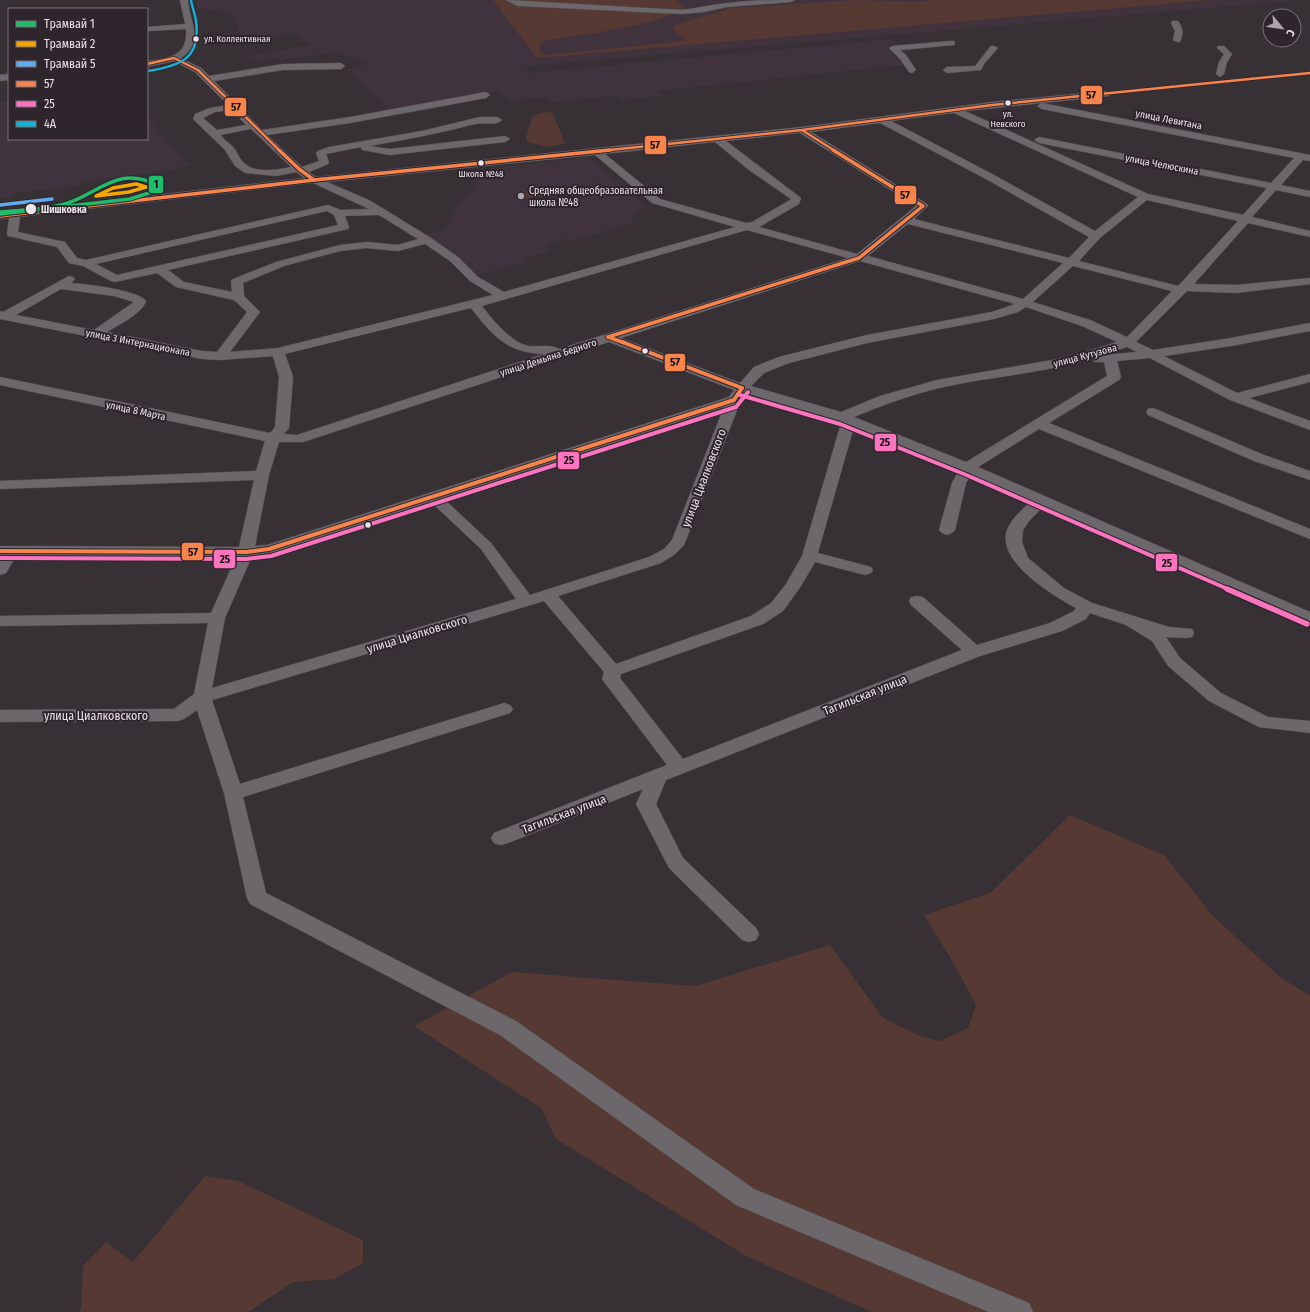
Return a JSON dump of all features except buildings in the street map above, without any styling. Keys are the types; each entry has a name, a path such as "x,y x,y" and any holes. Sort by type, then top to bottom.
{"street":[{"path":"148,64 174,58 184,52 190,43 189,26 184,0"},
{"path":"510,0 518,4 682,12 704,10 727,5 791,0"},
{"path":"1175,23 1179,28 1180,34 1177,40"},
{"path":"148,29 189,26"},
{"path":"912,70 903,57 893,48 951,43"},
{"path":"946,70 978,68 980,63 994,48"},
{"path":"1220,74 1223,62 1228,54 1221,48"},
{"path":"174,58 198,70 257,130 300,170 319,181 365,202 379,212 427,240 454,259 474,279 503,296"},
{"path":"208,79 283,67 341,66"},
{"path":"0,216 802,130 955,109 1106,94"},
{"path":"215,133 350,120 486,95"},
{"name":"улица Левитана","path":"1024,102 1306,157"},
{"path":"234,107 212,110 198,116 198,119 215,133 221,142 229,148 238,164 249,171 276,173 300,170 366,148"},
{"path":"955,109 1145,196 1310,234"},
{"path":"324,162 322,153 332,149 422,134 480,120 497,120"},
{"path":"882,120 1096,236"},
{"name":"улица Демьяна Бедного","path":"273,438 298,439 608,337 859,258 923,206 802,130"},
{"name":"улица Челюскина","path":"1014,136 1310,194"},
{"path":"351,146 390,152 506,139"},
{"name":"улица 3 Интернационала","path":"3,315 202,355 220,356 278,352 474,304 744,226 756,224 794,202 796,198 753,168 717,139"},
{"path":"597,152 656,201 1025,303 1086,323 1154,355 1161,360 1235,397 1310,426"},
{"name":"улица Кутузова","path":"842,417 884,399 942,383 1066,362 1128,344 1182,289 1273,186 1306,157"},
{"path":"319,181 318,190 328,208 339,213 379,212"},
{"path":"0,570 5,552 246,552 269,549 434,497 738,394 759,370 784,360 867,339 994,315 1014,309 1025,303 1071,262 1096,236 1145,196"},
{"path":"3,315 59,284 89,264 328,208"},
{"path":"15,215 12,234 60,244 74,261 89,264 115,279 344,226 339,213"},
{"path":"907,220 1182,289 1236,289 1310,281"},
{"path":"192,288 237,281 280,264 340,248 367,245 398,248 427,240"},
{"path":"159,269 180,285 238,297 254,312 220,356"},
{"path":"474,279 474,304 489,323 518,347 564,352"},
{"path":"237,281 238,297"},
{"path":"59,284 129,296 140,301 134,309 96,334"},
{"path":"1066,362 1154,355 1310,328"},
{"path":"608,337 738,394 842,417 967,468 1310,618"},
{"path":"278,352 286,377 282,428 273,438 262,475 246,552 217,618 202,697 233,792 257,898 508,1028 746,1197 1020,1312"},
{"path":"947,530 959,484 967,468 1114,377 1110,358"},
{"path":"1235,397 1310,378"},
{"name":"улица 8 Марта","path":"0,381 273,438"},
{"name":"улица Циалковского","path":"0,716 178,715 202,697 526,601 655,560 669,552 679,542 738,394"},
{"path":"1153,412 1259,458 1310,476"},
{"path":"613,671 757,620 777,607 793,586 810,556 846,427 842,417"},
{"path":"1038,424 1310,534"},
{"path":"0,485 262,475"},
{"path":"434,497 486,546 526,601"},
{"path":"1041,500 1023,518 1015,530 1014,542 1021,560 1058,591 1086,607 1168,632 1186,633"},
{"path":"810,556 865,570"},
{"path":"547,594 613,671"},
{"path":"917,601 974,652"},
{"name":"Тагильская улица","path":"501,838 974,652 1056,627 1080,615 1086,607"},
{"path":"0,621 217,618"},
{"path":"1132,621 1158,637 1174,662 1215,697 1264,722 1310,727"},
{"path":"613,671 611,679 659,743 680,768"},
{"path":"233,792 504,709"},
{"path":"659,776 646,804 676,863 750,934"}],"shaded area":[{"path":"196,0 1302,0 526,66 529,73 891,39 907,51 892,53 904,65 656,91 661,96 622,100 617,96 552,102 547,97 509,101 498,91 392,111 348,70 367,64 338,52 281,60 277,58 258,61 246,56 310,45 292,34 244,42 231,14 198,7"},
{"path":"493,0 677,0 684,9 668,16 634,26 544,41 538,48 545,55 687,41 672,29 675,25 732,8 858,0 917,2 932,0 1211,0 537,58"},
{"path":"8,101 8,140 148,140 148,119 191,166 180,167 176,170 79,182 79,186 15,193 12,198 0,199 0,102"},
{"path":"552,112 565,143 551,147 527,142 526,138 532,118 540,113"},
{"path":"589,157 646,207 631,219 635,222 573,241 568,238 544,245 552,251 523,259 527,262 476,276 423,236 444,230 458,205 478,182 472,176 470,171"},
{"path":"554,188 558,195 522,199 518,192"},
{"path":"1070,815 1164,855 1214,917 1280,977 1310,996 1310,1312 872,1312 748,1257 556,1139 541,1108 414,1026 512,972 695,986 830,945 883,1018 920,1036 940,1041 968,1028 976,1005 953,962 924,915 990,893"},
{"path":"205,1176 238,1181 363,1240 363,1263 334,1279 293,1282 248,1312 78,1312 81,1309 83,1266 106,1242 133,1262"}],"tram line":[{"name":"1","path":"0,212 64,204 121,179 133,177 145,179 157,185 149,193 130,199 0,214"},
{"name":"2","path":"136,184 146,187 129,192 96,196 113,188 136,184"},
{"name":"5","path":"0,205 52,199"}],"transit line":[{"name":"4А","path":"148,71 170,67 187,59 192,53 196,45 197,34 196,18 191,0"},
{"name":"57","path":"148,64 174,58 198,70 299,169 314,180"},
{"name":"57","path":"0,216 314,180 802,130 992,105 1310,73"},
{"name":"57","path":"608,337 859,258 923,206 802,130"},
{"name":"57","path":"608,337 742,388"},
{"name":"57","path":"0,551 246,552 269,549 734,400 742,388"},
{"name":"25","path":"0,558 246,559 271,556 736,407 748,392"},
{"name":"25","path":"740,395 840,424 964,474 1307,624"}],"place":[{"name":"ул. Коллективная","path":"196,39"},
{"name":"ул. Невского","path":"1008,103"},
{"name":"Школа №48","path":"481,163"},
{"name":"Средняя общеобразовательная школа №48","path":"521,196"},
{"name":"Шишковка","path":"31,209"}]}
